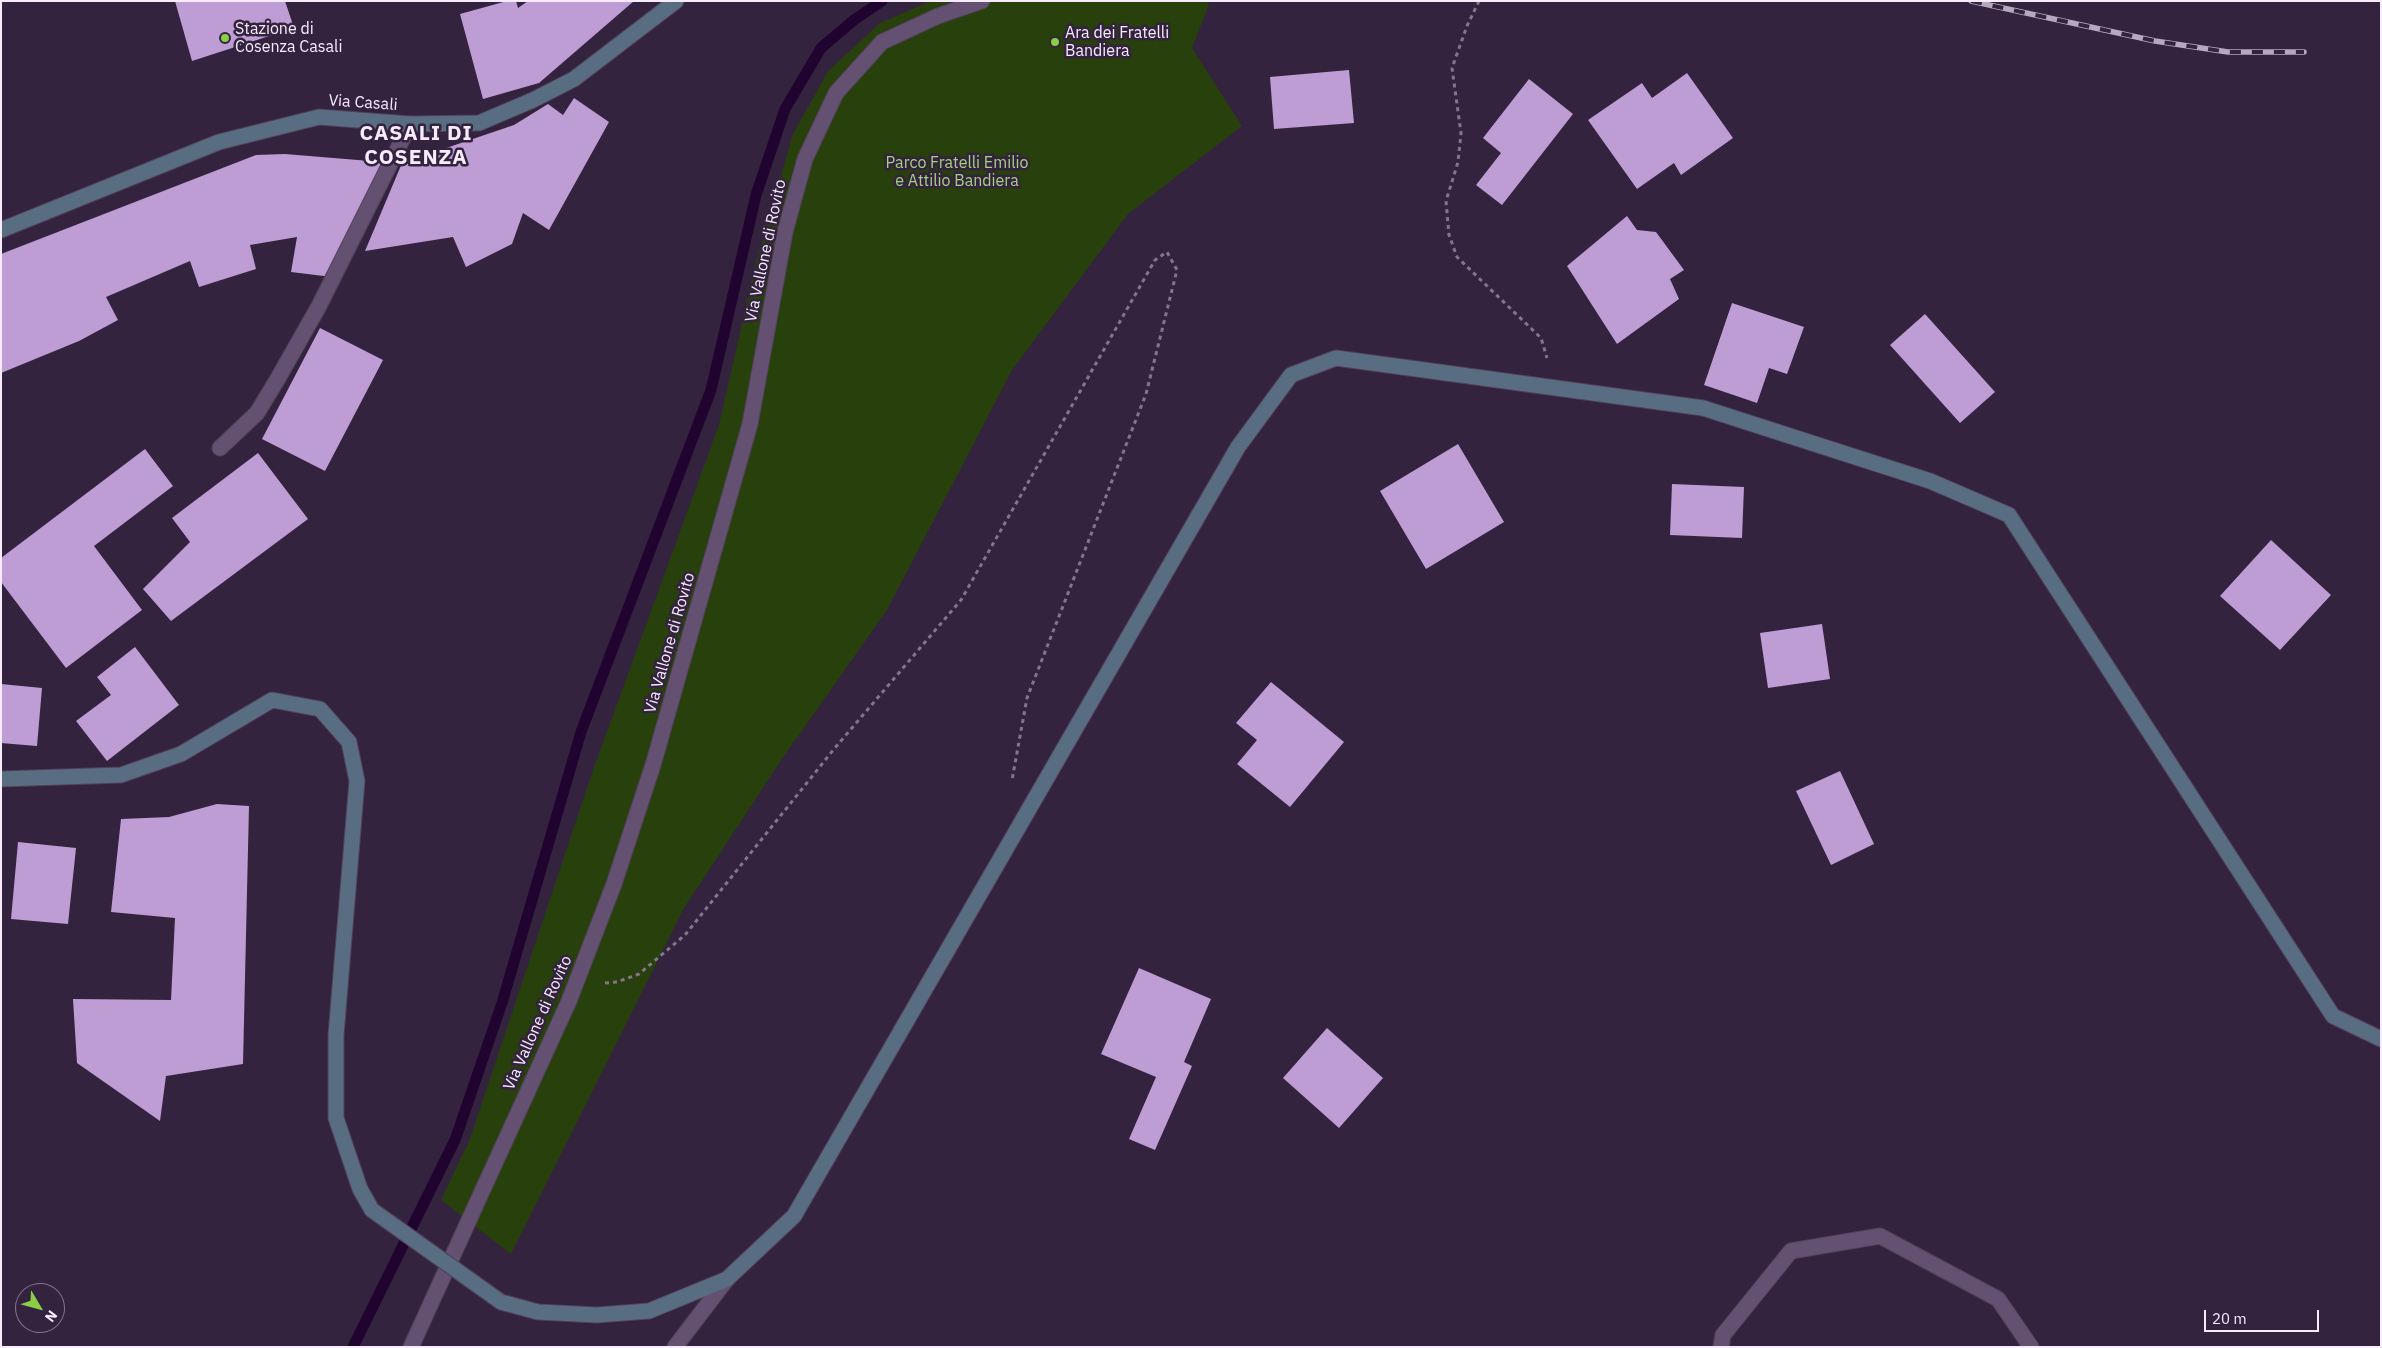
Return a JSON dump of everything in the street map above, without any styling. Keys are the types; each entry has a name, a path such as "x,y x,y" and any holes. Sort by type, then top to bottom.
{"street":[{"name":"Via Casali","path":"1,230 228,140 319,117 410,124 479,123 534,100 574,79 676,1"},
{"name":"Via Vallone di Rovito","path":"411,1347 575,985 614,884 654,765 750,424 785,232 805,159 836,93 882,42 938,16 982,1"},
{"path":"220,448 257,413 277,380 319,306 410,124"},
{"path":"675,1347 727,1279 794,1216 1238,447 1291,375 1336,358 1703,408 1930,481 2009,515 2333,1016 2381,1039"},
{"path":"1,779 122,775 181,754 272,700 320,709 349,742 357,781 336,1035 336,1118 360,1189 372,1210 501,1302 538,1312 597,1316 649,1311 727,1279"},
{"path":"1721,1347 1723,1335 1791,1251 1880,1236 1998,1299 2031,1347"}],"path":[{"path":"1479,1 1467,26 1452,68 1461,133 1458,162 1446,201 1449,235 1457,257 1541,338 1547,356 1545,386"},
{"path":"575,985 617,982 639,974 685,935 834,749 961,600 1155,260 1167,252 1177,270 1146,394 1027,698 1012,781 1026,815"}],"green space":[{"name":"Parco Fratelli Emilio e Attilio Bandiera","path":"931,1 1206,1 1209,5 1192,48 1242,126 1128,214 1012,370 887,610 782,759 684,908 511,1254 441,1200 470,1139 594,767 719,425 756,262 793,134 828,71 880,23"}],"building":[{"name":"Stazione di Cosenza Casali","path":"175,1 285,1 294,28 192,61"},
{"path":"507,1 516,1 518,8 528,1 634,1 539,83 483,99 460,14"},
{"path":"1349,70 1354,123 1274,129 1270,77"},
{"path":"1687,73 1733,138 1681,175 1674,163 1637,189 1588,120 1642,83 1652,98"},
{"path":"1529,79 1573,114 1502,205 1476,185 1501,153 1483,138"},
{"path":"574,98 609,122 549,230 523,213 512,244 466,267 453,237 365,251 402,163 514,125 548,104 563,115"},
{"path":"285,154 382,162 332,277 291,272 297,237 250,245 256,269 199,287 190,261 106,297 118,320 79,341 1,373 1,254 256,155"},
{"path":"1627,216 1637,230 1656,232 1684,270 1670,279 1679,299 1617,344 1567,266"},
{"path":"1732,303 1804,327 1787,374 1769,368 1757,403 1704,385"},
{"path":"1925,314 1995,392 1960,423 1890,345"},
{"path":"320,328 383,360 325,471 262,439"},
{"path":"1458,444 1504,522 1426,569 1380,491"},
{"path":"145,449 173,486 94,546 142,610 66,668 1,582 1,558"},
{"path":"258,453 308,519 171,621 143,589 190,542 172,518"},
{"path":"1672,484 1744,487 1742,538 1670,535"},
{"path":"2271,540 2331,595 2280,650 2220,596"},
{"path":"1822,624 1830,679 1768,688 1760,633"},
{"path":"135,647 179,705 107,761 76,721 111,695 97,677"},
{"path":"1271,682 1344,742 1290,807 1237,764 1257,740 1236,723"},
{"path":"1,684 42,688 37,746 1,743"},
{"path":"1840,771 1874,844 1831,865 1796,791"},
{"path":"217,804 249,806 243,1064 166,1076 160,1121 77,1063 73,999 171,1000 175,918 111,912 121,819 169,817"},
{"path":"18,842 76,848 68,924 11,919"},
{"path":"1139,968 1211,999 1184,1062 1192,1066 1155,1150 1129,1139 1156,1077 1101,1054"},
{"path":"1327,1028 1383,1078 1339,1128 1283,1078"}],"waterway":[{"path":"353,1347 455,1140 502,1003 581,732 711,390 756,195 785,109 821,48 854,20 882,1"}],"railway":[{"path":"1971,1 2155,41 2228,52 2304,52"}],"place":[{"name":"Stazione di Cosenza Casali","path":"225,38"},
{"name":"Ara dei Fratelli Bandiera","path":"1055,42"}],"district":[{"name":"CASALI DI COSENZA","path":"416,146"}]}
